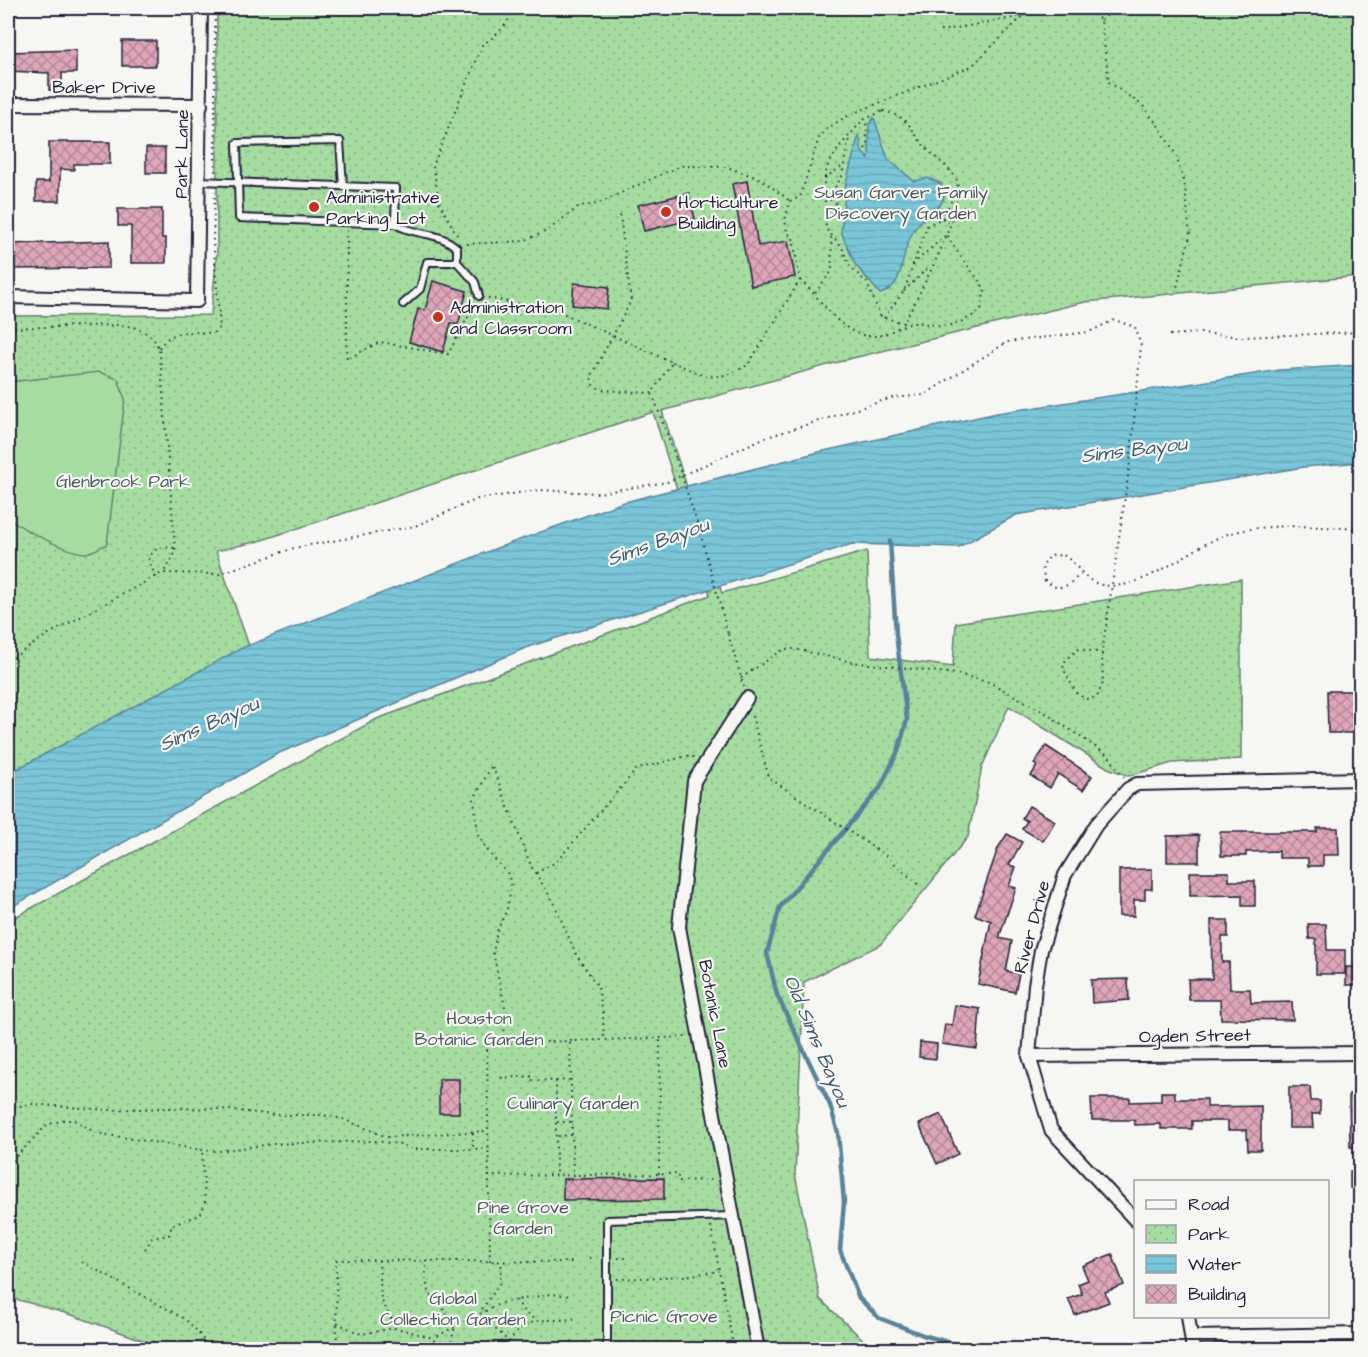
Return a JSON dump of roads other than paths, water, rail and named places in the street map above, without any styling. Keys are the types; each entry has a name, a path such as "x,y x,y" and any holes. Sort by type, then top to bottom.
{"street":[{"name":"Park Lane","path":"8,297 196,301 201,8"},
{"name":"Baker Drive","path":"8,104 201,105"},
{"name":"Botanic Lane","path":"747,698 693,781 679,927 702,1037 758,1350"},
{"name":"River Drive","path":"1134,1219 1051,1130 1029,1056 1035,985 1041,950 1065,875 1095,825 1128,789 1137,784 1360,779"},
{"name":"Ogden Street","path":"1029,1056 1360,1053"},
{"path":"1188,1318 1193,1343 1360,1334"}],"lane":[{"path":"343,186 340,141 237,143 239,218 395,224 407,231 444,237 457,248 457,262 475,282 479,296"},
{"path":"199,181 396,188 395,224"},
{"path":"403,304 420,289 427,262 457,262"},
{"path":"607,1350 605,1280 607,1220 733,1216"}],"water":[{"path":"874,118 888,159 914,181 928,178 942,184 944,196 938,207 913,232 906,248 898,279 888,290 880,294 855,264 841,232 846,183 859,134 862,152 869,159 869,124"},
{"name":"Sims Bayou","path":"1360,365 1360,462 1304,467 1016,515 959,547 852,544 528,647 277,754 8,909 8,774 242,648 497,548 621,503 819,452 997,413 1280,370"}],"waterway":[{"name":"Old Sims Bayou","path":"890,541 896,634 907,720 898,751 880,788 780,907 767,953 777,995 830,1105 838,1133 844,1202 840,1250 859,1298 879,1318 923,1335 975,1350"}],"place":[{"name":"Administrative Parking Lot","path":"314,207"},
{"name":"Horticulture Building","path":"666,212"},
{"name":"Administration and Classroom","path":"438,317"}],"park label":[{"name":"Susan Garver Family Discovery Garden","path":"901,202"},
{"name":"Glenbrook Park","path":"123,481"},
{"name":"Houston Botanic Garden","path":"479,1028"},
{"name":"Culinary Garden","path":"573,1103"},
{"name":"Pine Grove Garden","path":"523,1217"},
{"name":"Global Collection Garden","path":"453,1308"},
{"name":"Picnic Grove","path":"664,1316"}]}
